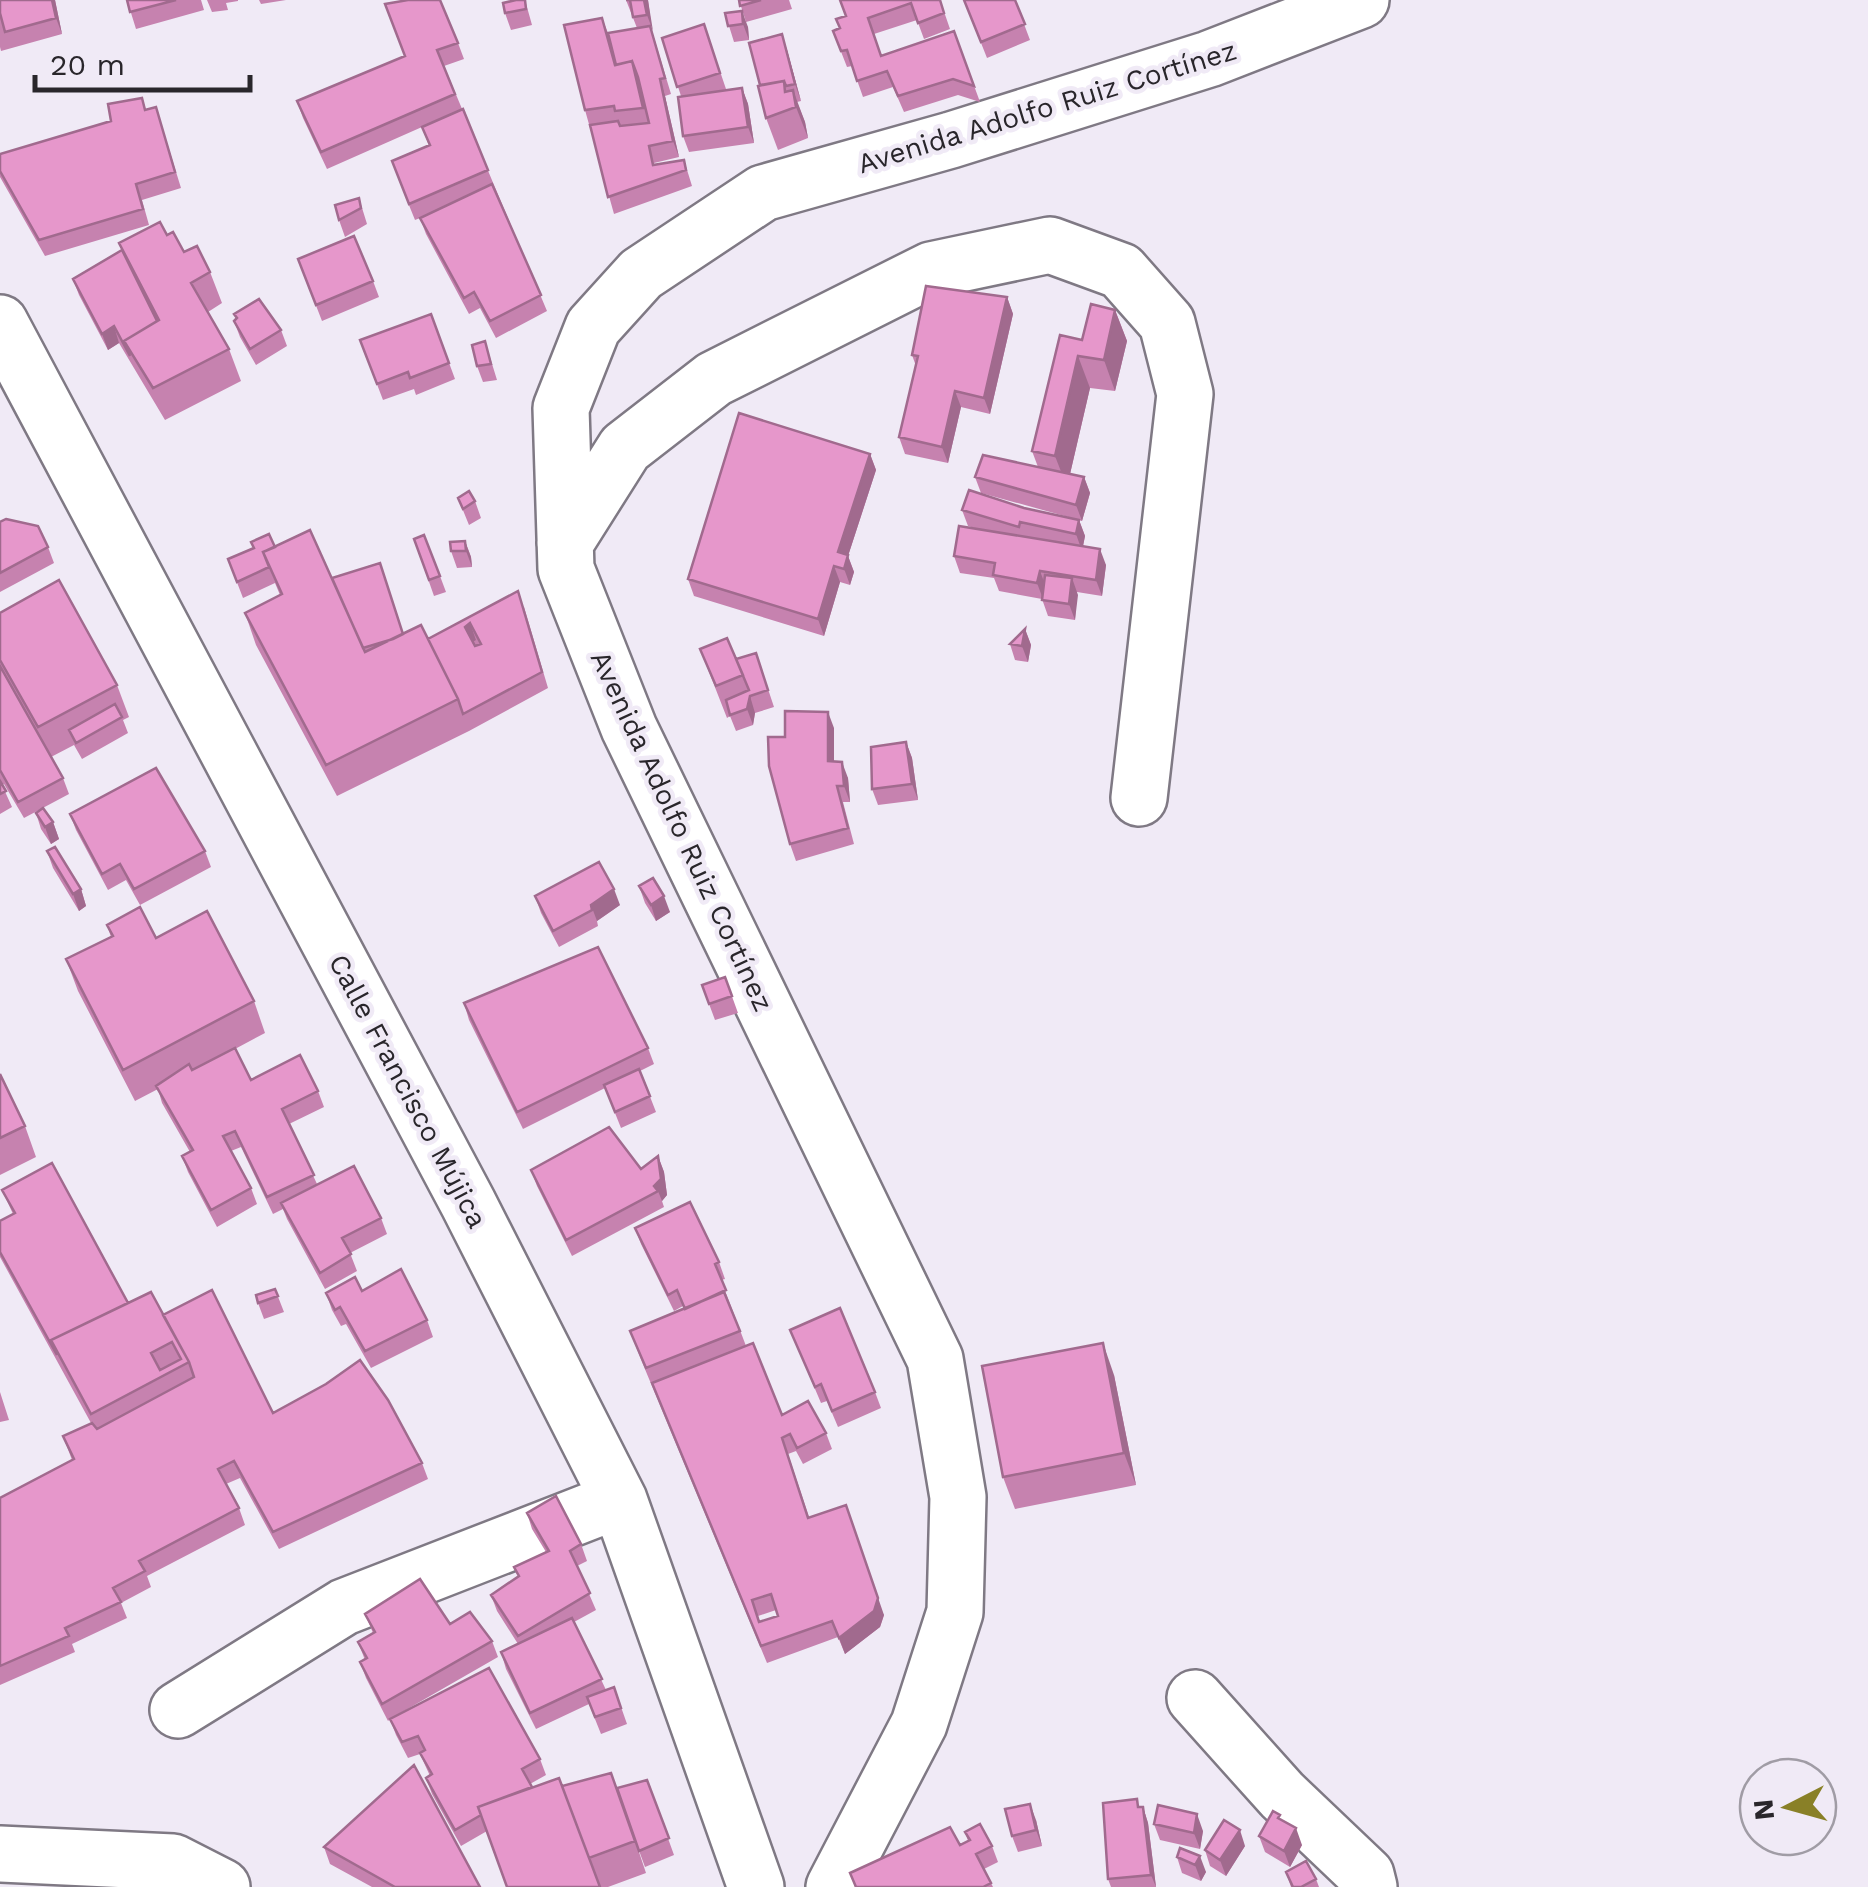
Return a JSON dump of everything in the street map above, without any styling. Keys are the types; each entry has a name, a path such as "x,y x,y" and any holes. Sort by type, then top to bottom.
{"street":[{"name":"Avenida Adolfo Ruiz Cortínez","path":"834,1887 919,1724 955,1612 958,1498 934,1359 629,728 566,570 561,408 593,327 641,274 763,193 951,140 1210,59 1362,0"},
{"path":"565,543 625,448 714,380 932,270 1050,245 1120,271 1167,323 1185,394 1139,798"},
{"name":"Calle Francisco Mújica","path":"0,322 468,1203 619,1500 756,1887"},
{"path":"178,1710 344,1606 619,1500"},
{"path":"1195,1698 1282,1795 1366,1875 1368,1887"},
{"path":"0,1854 173,1862 222,1887"}],"building":[{"path":"0,0 52,0 56,18 5,32"},
{"path":"127,0 176,0 130,12"},
{"path":"440,0 458,43 437,50 455,94 321,152 297,101 405,56 385,4"},
{"path":"525,0 526,9 505,13 503,3"},
{"path":"630,0 644,0 647,15 633,17"},
{"path":"739,0 761,0 740,6"},
{"path":"840,0 940,0 944,13 918,23 911,3 868,18 881,56 954,31 974,86 953,79 898,96 887,71 857,81 847,50 841,51 833,31 840,28 836,19 846,16"},
{"path":"964,0 1015,0 1025,24 981,42"},
{"path":"742,11 743,24 728,26 725,13"},
{"path":"602,18 615,65 632,61 643,108 585,110 564,25"},
{"path":"704,24 720,73 677,87 662,38"},
{"path":"650,26 665,78 660,79 673,141 649,146 653,165 684,160 686,170 608,197 590,125 618,121 620,126 649,123 632,61 616,65 608,33"},
{"path":"782,34 795,84 786,86 784,81 760,85 749,43"},
{"path":"784,81 785,92 793,90 796,107 766,118 758,86"},
{"path":"742,88 748,127 683,136 678,97"},
{"path":"142,98 145,110 156,107 175,172 136,184 143,209 39,240 0,171 0,154 111,121 108,104"},
{"path":"463,109 488,170 409,204 392,161 430,145 422,127"},
{"path":"492,184 541,295 490,321 474,292 464,298 420,218"},
{"path":"359,198 361,208 339,220 335,205"},
{"path":"160,222 167,235 173,232 184,252 197,246 210,272 191,283 229,349 153,388 124,341 159,320 119,243"},
{"path":"354,236 373,281 316,305 298,259"},
{"path":"122,250 157,321 124,341 130,356 114,326 102,334 73,279"},
{"path":"926,286 1007,297 984,398 955,391 942,447 899,437 918,356 912,355"},
{"path":"259,299 281,330 250,349 234,314"},
{"path":"1091,304 1115,310 1104,360 1078,356 1055,456 1032,451 1060,335 1082,340"},
{"path":"431,314 449,363 410,378 408,372 377,384 360,340"},
{"path":"485,341 491,364 477,366 472,345"},
{"path":"739,413 870,454 838,552 848,555 844,569 834,566 818,619 688,579"},
{"path":"983,455 1084,477 1076,505 975,477"},
{"path":"969,490 1079,520 1076,534 1020,522 1019,527 962,510"},
{"path":"469,491 475,501 463,509 458,498"},
{"path":"6,519 38,526 48,547 0,573 0,522"},
{"path":"959,526 1100,549 1096,580 1040,571 1037,583 993,575 995,563 954,556"},
{"path":"310,530 365,652 421,625 458,699 326,765 245,613 282,594 263,552"},
{"path":"269,534 275,547 263,552 269,567 237,582 228,559 254,548 251,542"},
{"path":"424,535 440,576 429,580 414,539"},
{"path":"465,541 466,551 451,551 450,542"},
{"path":"380,563 403,634 363,648 332,578"},
{"path":"1045,575 1072,578 1069,604 1042,600"},
{"path":"59,580 117,685 38,727 0,660 0,613"},
{"path":"518,591 542,672 463,714 428,639","holes":["470,623 481,644 475,646 465,627"]},
{"path":"1025,629 1022,646 1010,644"},
{"path":"727,638 743,675 716,686 700,649"},
{"path":"756,653 768,690 750,696 747,709 730,715 726,700 749,690 736,659"},
{"path":"0,666 63,778 18,802 0,770"},
{"path":"115,704 122,717 76,743 69,730"},
{"path":"785,711 828,712 828,761 842,762 844,786 837,786 848,828 790,844 769,766 768,737 785,737"},
{"path":"906,742 912,784 872,789 871,747"},
{"path":"156,768 205,851 134,889 120,864 102,874 70,814"},
{"path":"43,808 53,822 45,827 36,813"},
{"path":"55,847 81,889 73,894 47,851"},
{"path":"599,862 614,889 591,905 592,910 553,931 535,896"},
{"path":"653,878 664,896 651,905 639,886"},
{"path":"140,907 156,938 207,911 254,1001 123,1070 66,959 113,936 107,925"},
{"path":"598,947 648,1048 517,1112 464,1003"},
{"path":"725,977 732,996 709,1004 702,985"},
{"path":"235,1048 251,1080 300,1055 318,1091 282,1109 314,1175 267,1197 235,1131 223,1136 251,1188 211,1210 182,1156 193,1150 156,1086 189,1064 192,1070"},
{"path":"639,1069 650,1096 615,1112 604,1085"},
{"path":"0,1074 25,1126 0,1138"},
{"path":"609,1127 641,1169 658,1156 661,1179 654,1186 658,1191 566,1240 531,1170"},
{"path":"52,1163 128,1303 51,1340 57,1355 0,1252 0,1221 15,1213 2,1190"},
{"path":"354,1166 381,1218 342,1238 351,1254 320,1273 281,1203"},
{"path":"690,1202 719,1262 715,1264 726,1290 685,1309 677,1290 668,1295 635,1228"},
{"path":"401,1269 427,1320 365,1351 340,1307 335,1310 326,1293 355,1277 362,1291"},
{"path":"275,1289 278,1296 258,1303 256,1295"},
{"path":"212,1290 273,1413 360,1360 388,1400 422,1463 273,1532 234,1461 218,1469 239,1508 139,1561 145,1571 113,1588 121,1602 65,1628 69,1636 0,1666 0,1498 74,1459 63,1436 92,1423 97,1429 194,1377 163,1315"},
{"path":"151,1292 189,1362 91,1414 51,1340","holes":["172,1342 181,1359 160,1370 151,1353"]},
{"path":"724,1292 740,1331 646,1368 630,1331"},
{"path":"840,1308 875,1392 832,1411 821,1384 815,1387 790,1330"},
{"path":"753,1343 782,1415 808,1401 826,1433 797,1448 790,1434 782,1438 808,1518 846,1505 878,1598 874,1611 839,1638 832,1621 761,1646 652,1383","holes":["771,1594 778,1616 759,1622 752,1600"]},
{"path":"1103,1343 1124,1453 1003,1477 982,1366"},
{"path":"556,1496 581,1544 570,1551 590,1593 518,1636 491,1595 519,1576 514,1567 549,1551 527,1513"},
{"path":"420,1579 450,1624 470,1612 492,1641 382,1704 360,1662 367,1658 358,1642 375,1632 365,1614"},
{"path":"572,1618 602,1679 530,1713 501,1652"},
{"path":"489,1668 540,1759 522,1769 532,1787 478,1807 481,1815 455,1830 426,1778 432,1774 420,1753 425,1750 418,1736 402,1742 390,1719"},
{"path":"614,1687 621,1708 595,1717 587,1697"},
{"path":"414,1765 480,1887 395,1887 324,1847"},
{"path":"611,1773 635,1841 589,1858 562,1786"},
{"path":"559,1778 600,1887 507,1887 478,1807"},
{"path":"647,1780 669,1838 639,1851 617,1788"},
{"path":"1137,1799 1138,1807 1143,1807 1151,1875 1108,1879 1103,1803"},
{"path":"1030,1804 1036,1830 1012,1836 1005,1809"},
{"path":"1158,1805 1197,1814 1194,1833 1154,1824"},
{"path":"1273,1811 1296,1828 1284,1851 1259,1836"},
{"path":"1224,1820 1240,1830 1220,1860 1205,1850"},
{"path":"980,1824 992,1846 976,1854 991,1883 983,1887 856,1887 850,1873 950,1827 960,1845 970,1840 965,1832"},
{"path":"1180,1848 1200,1856 1195,1865 1177,1857"},
{"path":"1306,1861 1316,1879 1293,1887 1286,1872"}]}
